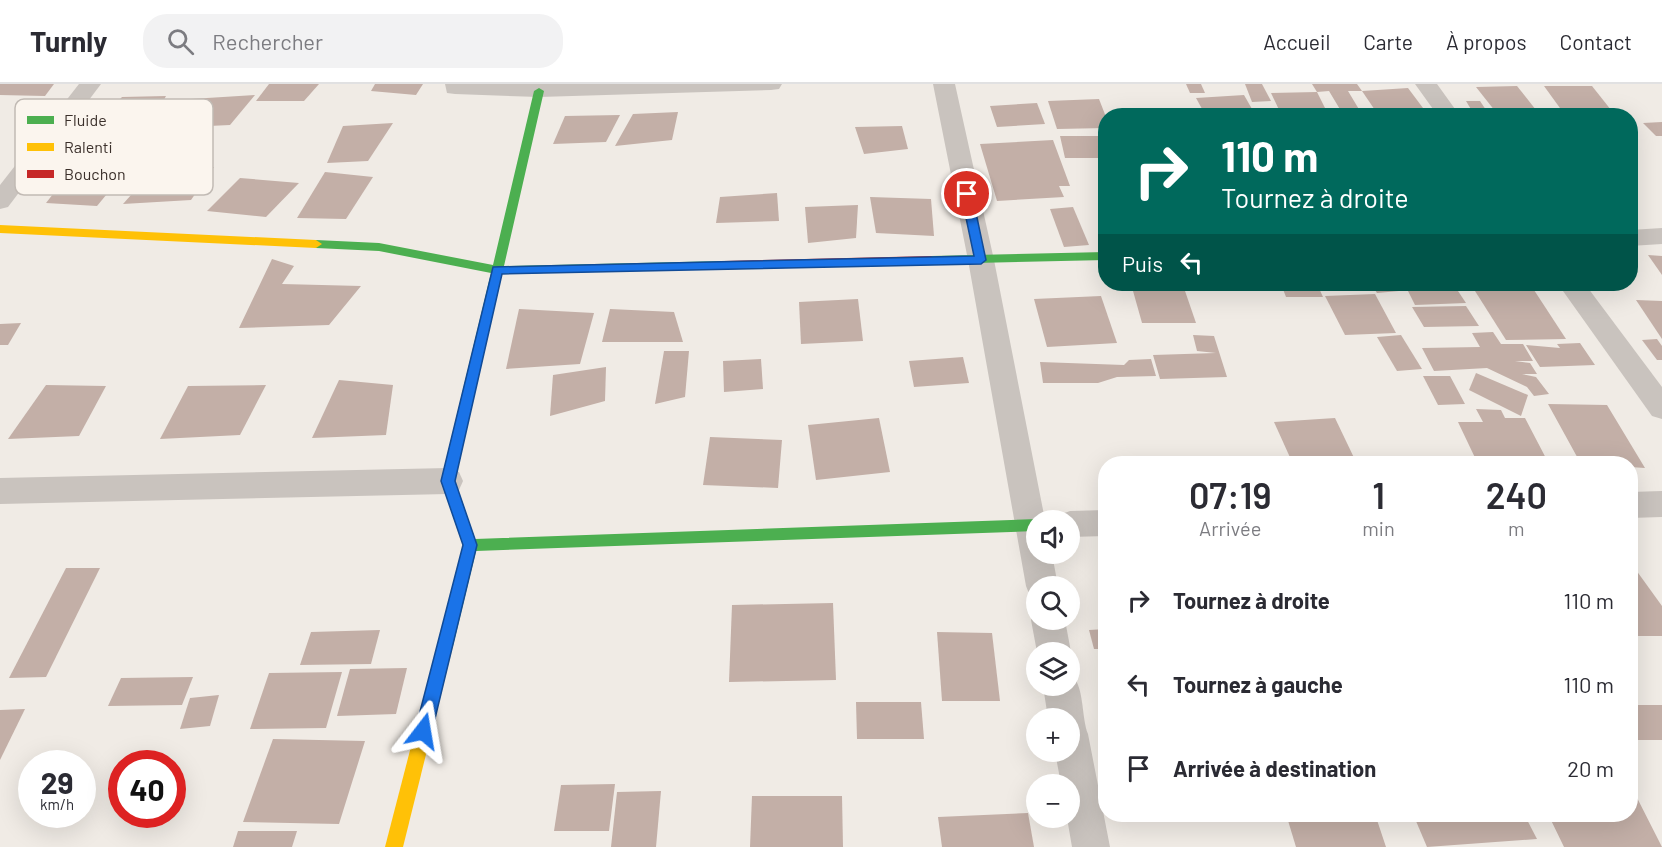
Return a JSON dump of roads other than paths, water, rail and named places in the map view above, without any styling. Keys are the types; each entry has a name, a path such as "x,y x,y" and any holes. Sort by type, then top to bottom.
{"street":[{"path":"78,99 90,84"},
{"path":"456,84 455,88 538,91 771,84"},
{"path":"944,84 1030,510"},
{"path":"1425,84 1443,108"},
{"path":"394,847 470,545 448,481 538,91"},
{"path":"0,201 15,182"},
{"path":"0,229 379,247 497,270 1098,256"},
{"path":"1638,238 1662,236"},
{"path":"1576,291 1662,408"},
{"path":"0,491 448,481"},
{"path":"1638,505 1662,504"},
{"path":"1080,524 1098,523"},
{"path":"470,545 1026,526"},
{"path":"1075,762 1091,847"}]}
